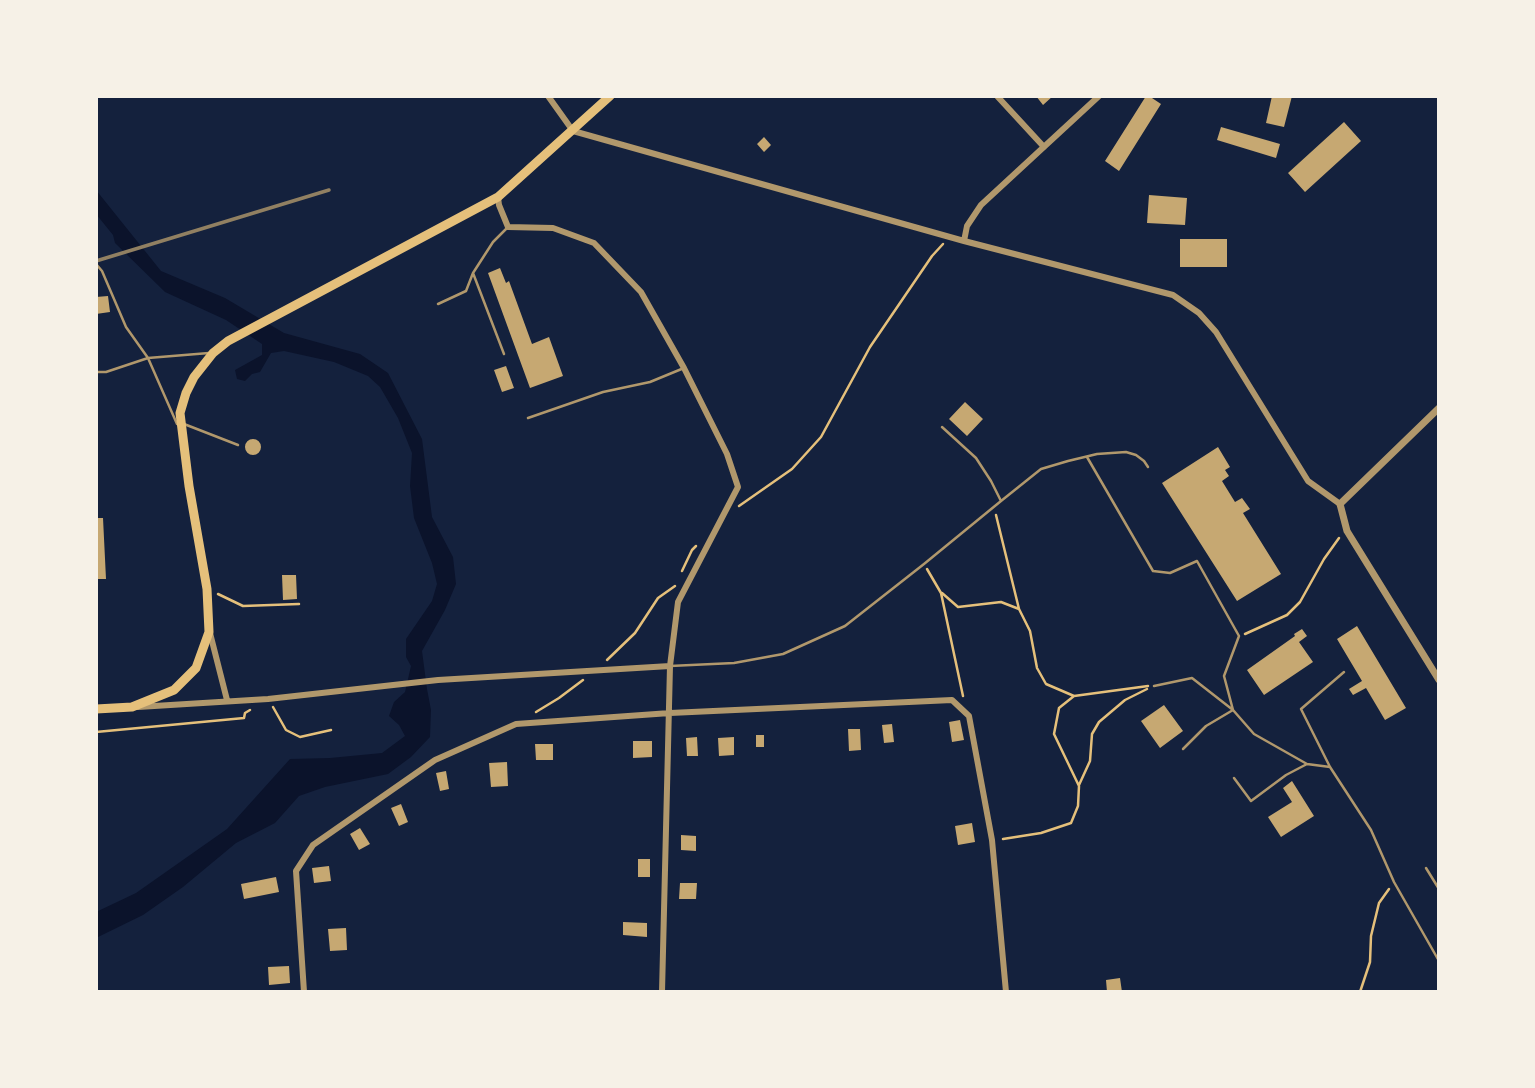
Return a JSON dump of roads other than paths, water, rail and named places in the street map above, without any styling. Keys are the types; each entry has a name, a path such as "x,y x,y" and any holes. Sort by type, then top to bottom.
{"main road":[{"path":"96,709 132,707 174,690 196,668 209,632 207,589 180,413 194,377 213,353 228,341 498,197 610,96"}],"street":[{"path":"548,96 573,131 964,241 1172,295 1199,313 1216,332 1308,481 1340,504 1347,531 1439,680"},
{"path":"996,96 1044,147"},
{"path":"964,241 967,226 981,205 1099,96"},
{"path":"498,197 508,227 553,228 594,243 641,292 684,368 727,454 738,487 678,603 670,666 662,992"},
{"path":"1340,504 1439,408"},
{"path":"209,632 227,700"},
{"path":"132,707 268,699 438,680 670,666"},
{"path":"303,992 296,872 313,845 435,760 516,724 670,713 952,700 969,716 992,841 1006,992"}],"lane":[{"path":"438,304 466,291 473,273 492,242 508,227"},
{"path":"96,264 102,271 126,327 148,358 181,428 191,425 238,446"},
{"path":"473,273 504,354"},
{"path":"96,372 106,372 148,358 213,353"},
{"path":"528,418 603,392 650,382 684,368"},
{"path":"942,427 976,458 1001,501"},
{"path":"670,666 734,663 783,654 845,626 1041,469 1115,452 1136,454 1147,467"},
{"path":"1087,457 1153,571 1170,573 1197,561 1239,636 1224,676 1233,710"},
{"path":"1344,672 1301,709 1330,766 1371,830 1394,882 1439,961"},
{"path":"1154,685 1192,678 1233,710 1254,734 1307,764 1330,766"},
{"path":"1183,749 1206,726 1233,710"},
{"path":"1234,778 1251,801 1286,775 1307,764"},
{"path":"1426,867 1439,889"}],"water":[{"path":"96,190 161,271 225,298 284,333 360,354 388,373 422,439 432,517 453,557 456,584 422,651 431,710 430,737 411,757 388,774 325,787 299,796 275,823 236,843 183,887 143,915 96,938 96,912 136,893 227,829 290,759 382,753 405,736 399,725 389,716 394,702 405,692 411,666 406,657 406,639 432,601 437,584 432,563 414,518 410,486 412,453 398,418 380,387 368,376 334,362 284,351 271,353 260,372 252,374 245,381 237,379 235,370 262,355 262,344 226,320 165,292 115,243 113,235 96,214"}],"railway":[{"path":"96,261 329,190"}]}
